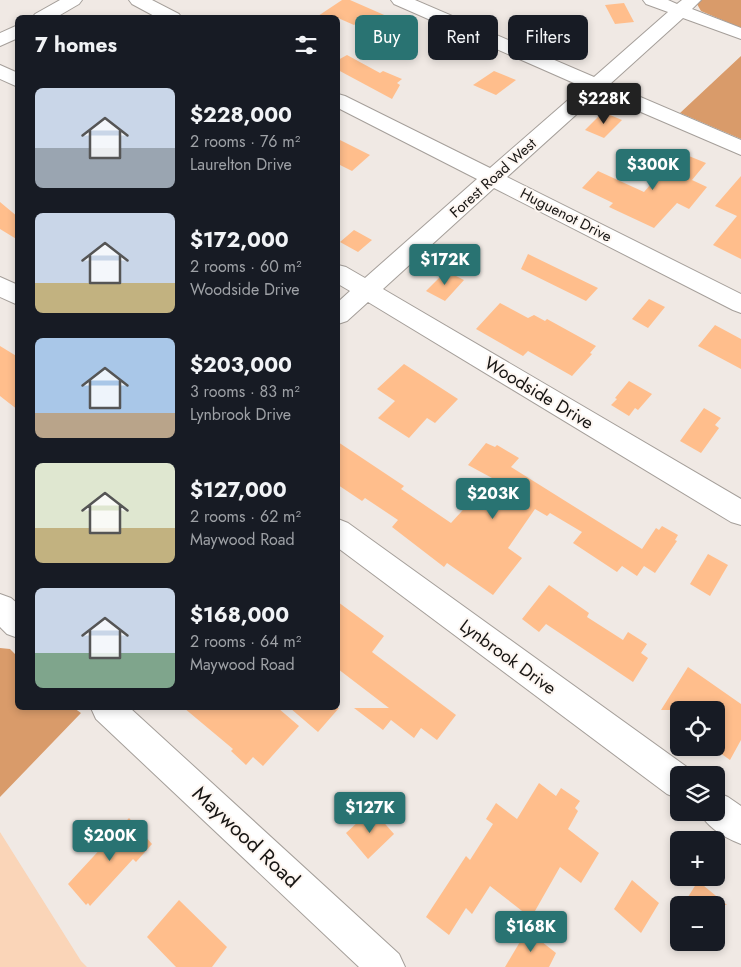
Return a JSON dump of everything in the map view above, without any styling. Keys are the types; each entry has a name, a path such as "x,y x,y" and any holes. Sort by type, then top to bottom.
{"street":[{"path":"46,15 73,0"},
{"path":"138,0 167,15"},
{"path":"400,0 741,148"},
{"path":"652,0 686,6 741,34"},
{"name":"Forest Road West","path":"340,313 686,6"},
{"path":"0,40 15,32"},
{"path":"0,71 15,80"},
{"name":"Huguenot Drive","path":"340,101 741,304"},
{"name":"Woodside Drive","path":"340,274 741,512"},
{"path":"0,284 15,296"},
{"name":"Lynbrook Drive","path":"340,533 670,775"},
{"name":"Maywood Road","path":"109,710 386,967"},
{"path":"725,815 741,827"}],"shaded area":[{"path":"701,0 741,0 741,28 701,11 697,4"},
{"path":"741,56 741,139 680,113"},
{"path":"0,648 10,649 15,654 15,710 77,710 81,713 0,797"},
{"path":"0,832 81,961 87,967 0,967"}],"building":[{"path":"342,0 350,0 384,15 355,15 354,25 340,19 340,15 320,15"},
{"path":"624,3 634,22 615,24 605,5"},
{"path":"347,55 380,73 383,71 402,79 397,83 400,85 392,99 340,71 340,59"},
{"path":"494,71 516,80 496,95 473,85"},
{"path":"603,112 622,120 604,138 585,130"},
{"path":"340,140 370,155 352,171 340,165"},
{"path":"679,152 706,163 692,180 707,187 689,209 677,203 654,228 609,207 613,203 582,188 598,171 644,192"},
{"path":"741,176 741,259 713,245 737,216 715,206"},
{"path":"0,202 15,214 15,238 0,229"},
{"path":"354,230 372,240 358,252 340,242"},
{"path":"528,254 598,288 586,301 521,269"},
{"path":"446,271 464,280 445,301 426,291"},
{"path":"649,299 665,307 648,328 632,319"},
{"path":"500,303 528,318 534,315 545,321 547,319 596,346 590,353 592,354 572,376 528,351 523,356 476,329"},
{"path":"715,325 741,339 741,369 698,346"},
{"path":"0,346 15,355 15,408 0,396"},
{"path":"404,364 458,399 435,423 427,418 409,438 378,418 395,401 377,389"},
{"path":"629,381 652,394 638,410 635,408 629,416 611,405"},
{"path":"704,408 721,418 715,425 719,428 701,453 680,441"},
{"path":"340,443 404,486 401,489 451,523 492,478 468,465 486,443 495,447 497,445 519,458 511,467 642,549 656,528 659,530 662,526 678,535 675,540 677,541 655,573 644,566 637,576 622,566 617,572 573,543 582,532 550,513 547,516 535,509 508,548 522,558 493,595 447,563 444,567 392,527 398,520 365,498 362,501 340,486"},
{"path":"708,554 728,565 710,596 690,584"},
{"path":"549,585 589,613 587,617 623,640 628,632 647,644 641,653 648,658 633,682 546,624 539,632 522,619"},
{"path":"340,603 384,636 372,652 456,715 437,740 421,728 414,738 391,720 383,730 354,708 389,708 340,671"},
{"path":"688,667 741,704 741,740 730,760 724,756 725,701 670,701 670,710 661,710"},
{"path":"186,710 280,710 299,726 263,766 253,757 246,765 231,751 233,749"},
{"path":"292,710 337,710 318,732"},
{"path":"539,783 556,796 561,788 580,801 575,808 578,811 568,829 599,853 581,883 560,867 531,918 490,886 472,914 466,908 449,935 426,917 466,856 470,860 493,824 486,819 496,803 517,819"},
{"path":"372,809 394,834 368,859 346,833"},
{"path":"129,818 152,844 136,862 133,859 90,906 88,903 86,905 68,884"},
{"path":"632,880 659,903 641,933 614,909"},
{"path":"695,886 704,886 716,896 689,896"},
{"path":"179,900 227,947 212,967 176,967 147,937"},
{"path":"527,930 556,953 549,967 505,967"}]}
